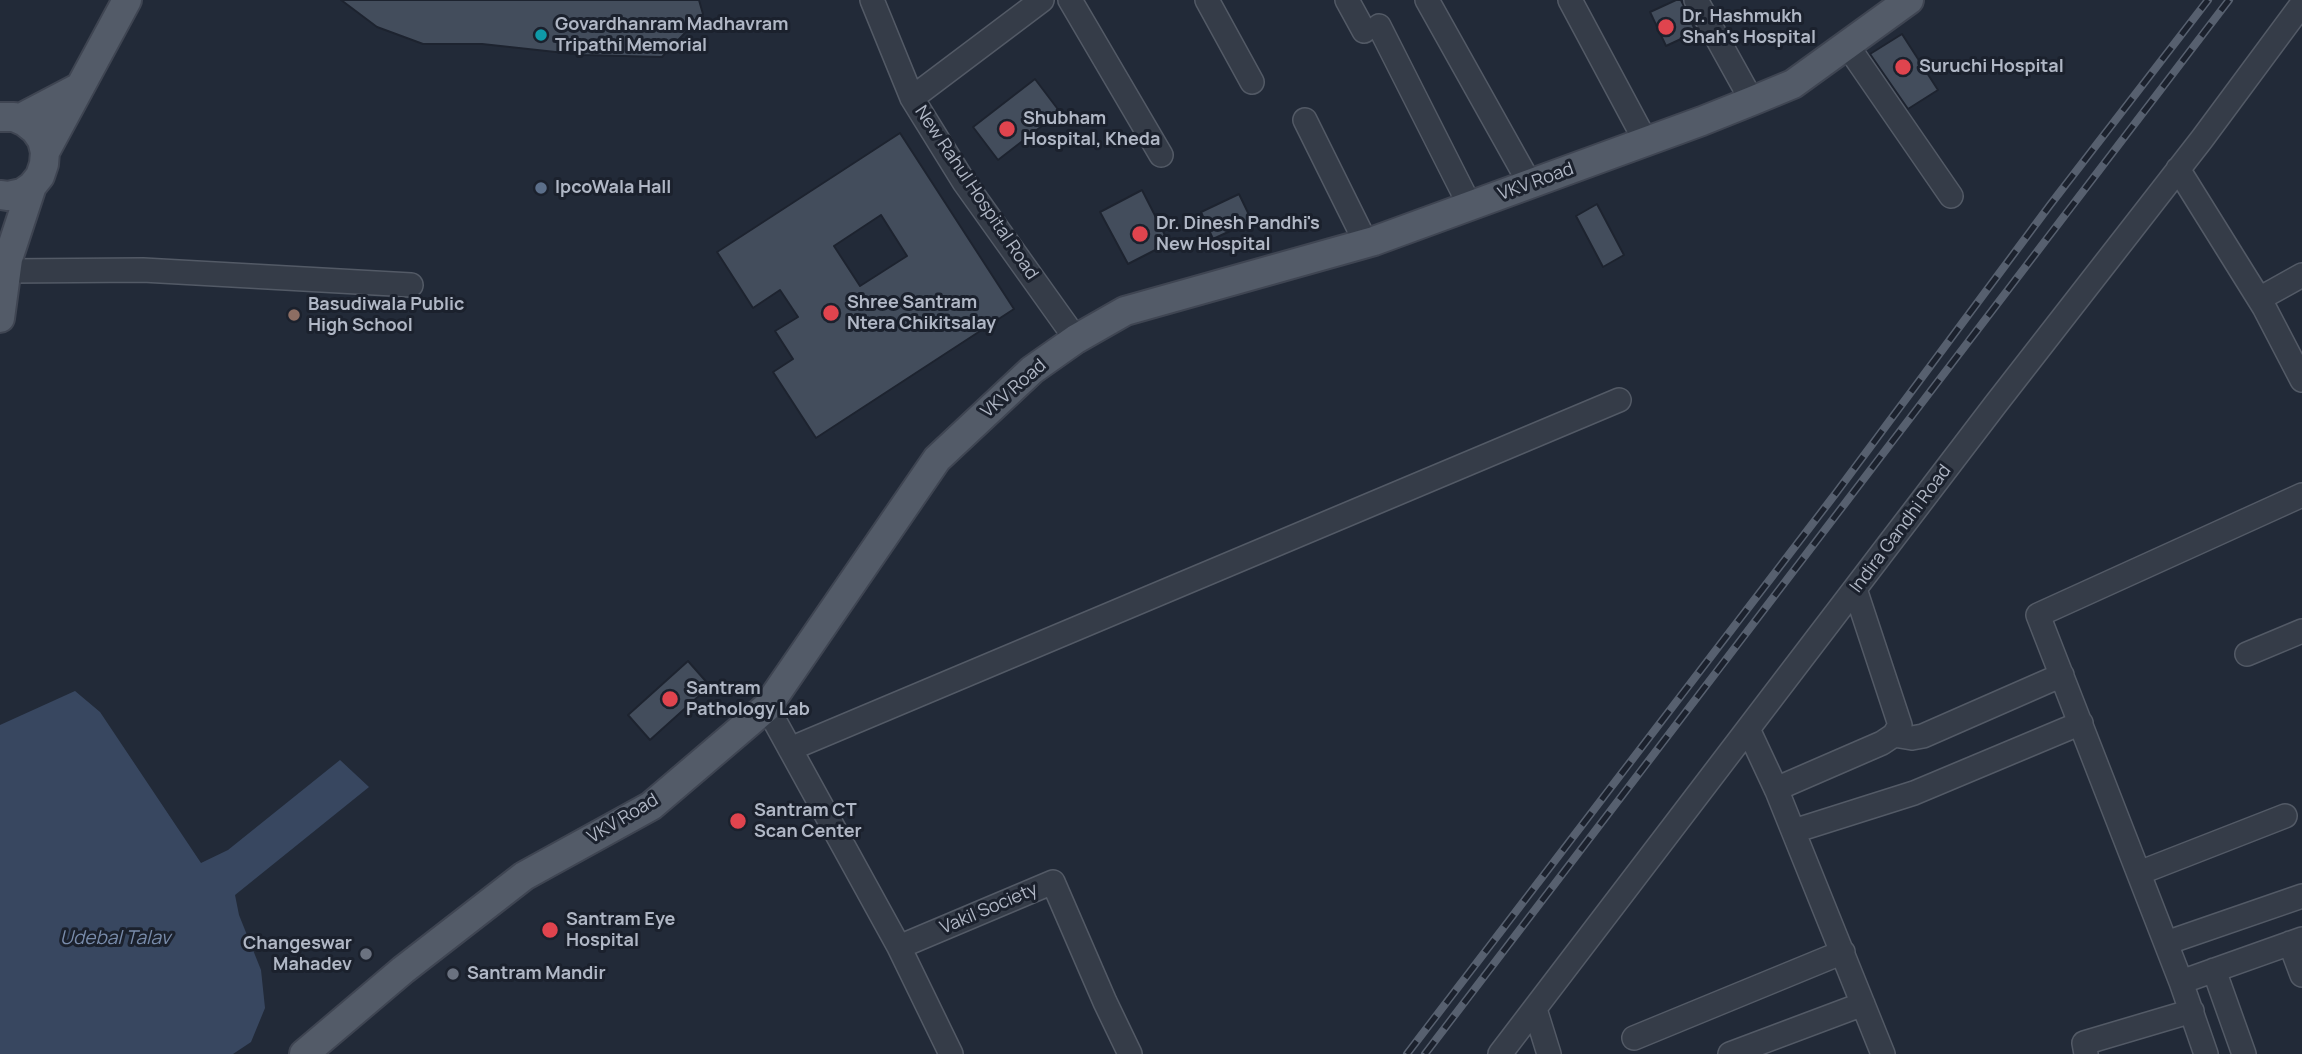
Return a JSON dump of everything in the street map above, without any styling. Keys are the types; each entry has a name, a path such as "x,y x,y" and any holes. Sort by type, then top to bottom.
{"main road":[{"path":"45,152 127,0"},
{"name":"VKV Road","path":"304,1054 403,970 524,876 651,806 767,707 937,459 1032,370 1076,339 1125,311 1366,243 1646,142 1793,85 1904,2"},
{"path":"8,115 78,88"},
{"path":"1,315 5,256 32,186 40,176 45,152 42,140 35,130 8,115"},
{"path":"0,195 8,196 32,186"}],"street":[{"name":"New Rahul Hospital Road","path":"872,0 912,98 964,182 1076,339"},
{"path":"912,98 1042,0"},
{"path":"1070,0 1161,155"},
{"path":"1207,0 1252,82"},
{"path":"1347,0 1371,29 1470,206"},
{"path":"1427,0 1530,184"},
{"path":"1570,0 1646,142"},
{"path":"1696,0 1752,101"},
{"name":"Indira Gandhi Road","path":"1500,1054 1854,589 2299,15"},
{"path":"1847,45 1951,196"},
{"path":"1305,120 1366,243"},
{"path":"2178,169 2259,299 2302,380"},
{"path":"5,256 143,270 411,285"},
{"path":"2259,299 2302,275"},
{"path":"790,749 1619,400"},
{"path":"2206,1054 2181,982 2038,615 2302,495"},
{"path":"1776,789 1882,743 1894,735 1900,725 1854,589"},
{"path":"2247,654 2302,631"},
{"path":"1894,735 1912,738 1923,736 2062,676"},
{"path":"767,707 899,947 951,1054"},
{"path":"1794,831 1914,793 2081,723"},
{"path":"1748,729 1794,831 1883,1054"},
{"path":"2139,873 2285,816"},
{"name":"Vakil Society","path":"899,947 1054,882 1130,1054"},
{"path":"2166,943 2302,896"},
{"path":"2181,982 2296,941 2302,975"},
{"path":"1634,1038 1843,952"},
{"path":"2214,970 2244,1054"},
{"path":"1730,1054 1863,1004"},
{"path":"1535,1009 1549,1054"},
{"path":"2086,1054 2084,1043 2192,1011"}],"water":[{"name":"Udebal Talav","path":"75,691 100,712 201,863 228,850 340,760 369,787 235,895 239,915 261,970 265,1008 251,1042 233,1054 0,1054 0,725"}],"building":[{"name":"Govardhanram Madhavram Tripathi Memorial","path":"341,0 699,0 703,14 662,57 583,55 482,44 423,44 377,27"},
{"path":"1681,0 1696,32 1666,46 1650,12"},
{"path":"1902,34 1938,90 1908,109 1870,54"},
{"path":"1035,79 1060,112 998,160 973,127"},
{"path":"900,133 1014,309 816,438 773,372 793,359 775,331 798,317 780,290 753,308 717,252","holes":["881,215 907,256 860,286 834,246"]},
{"path":"1142,190 1169,243 1128,264 1100,212"},
{"path":"1239,194 1252,221 1213,239 1201,212"},
{"path":"1597,204 1624,255 1603,267 1576,216"},
{"path":"688,661 710,686 650,740 628,715"}],"railway":[{"path":"1407,1054 1836,493 2050,205 2208,0"},
{"path":"1425,1054 2229,0"}],"place":[{"name":"Dr. Hashmukh Shah's Hospital","path":"1666,27"},
{"name":"Govardhanram Madhavram Tripathi Memorial","path":"541,35"},
{"name":"Suruchi Hospital","path":"1903,67"},
{"name":"Shubham Hospital, Kheda","path":"1007,129"},
{"name":"IpcoWala Hall","path":"541,188"},
{"name":"Dr. Dinesh Pandhi's New Hospital","path":"1140,234"},
{"name":"Shree Santram Ntera Chikitsalay","path":"831,313"},
{"name":"Basudiwala Public High School","path":"294,315"},
{"name":"Santram Pathology Lab","path":"670,699"},
{"name":"Santram CT Scan Center","path":"738,821"},
{"name":"Santram Eye Hospital","path":"550,930"},
{"name":"Changeswar Mahadev","path":"366,954"},
{"name":"Santram Mandir","path":"453,974"}]}
